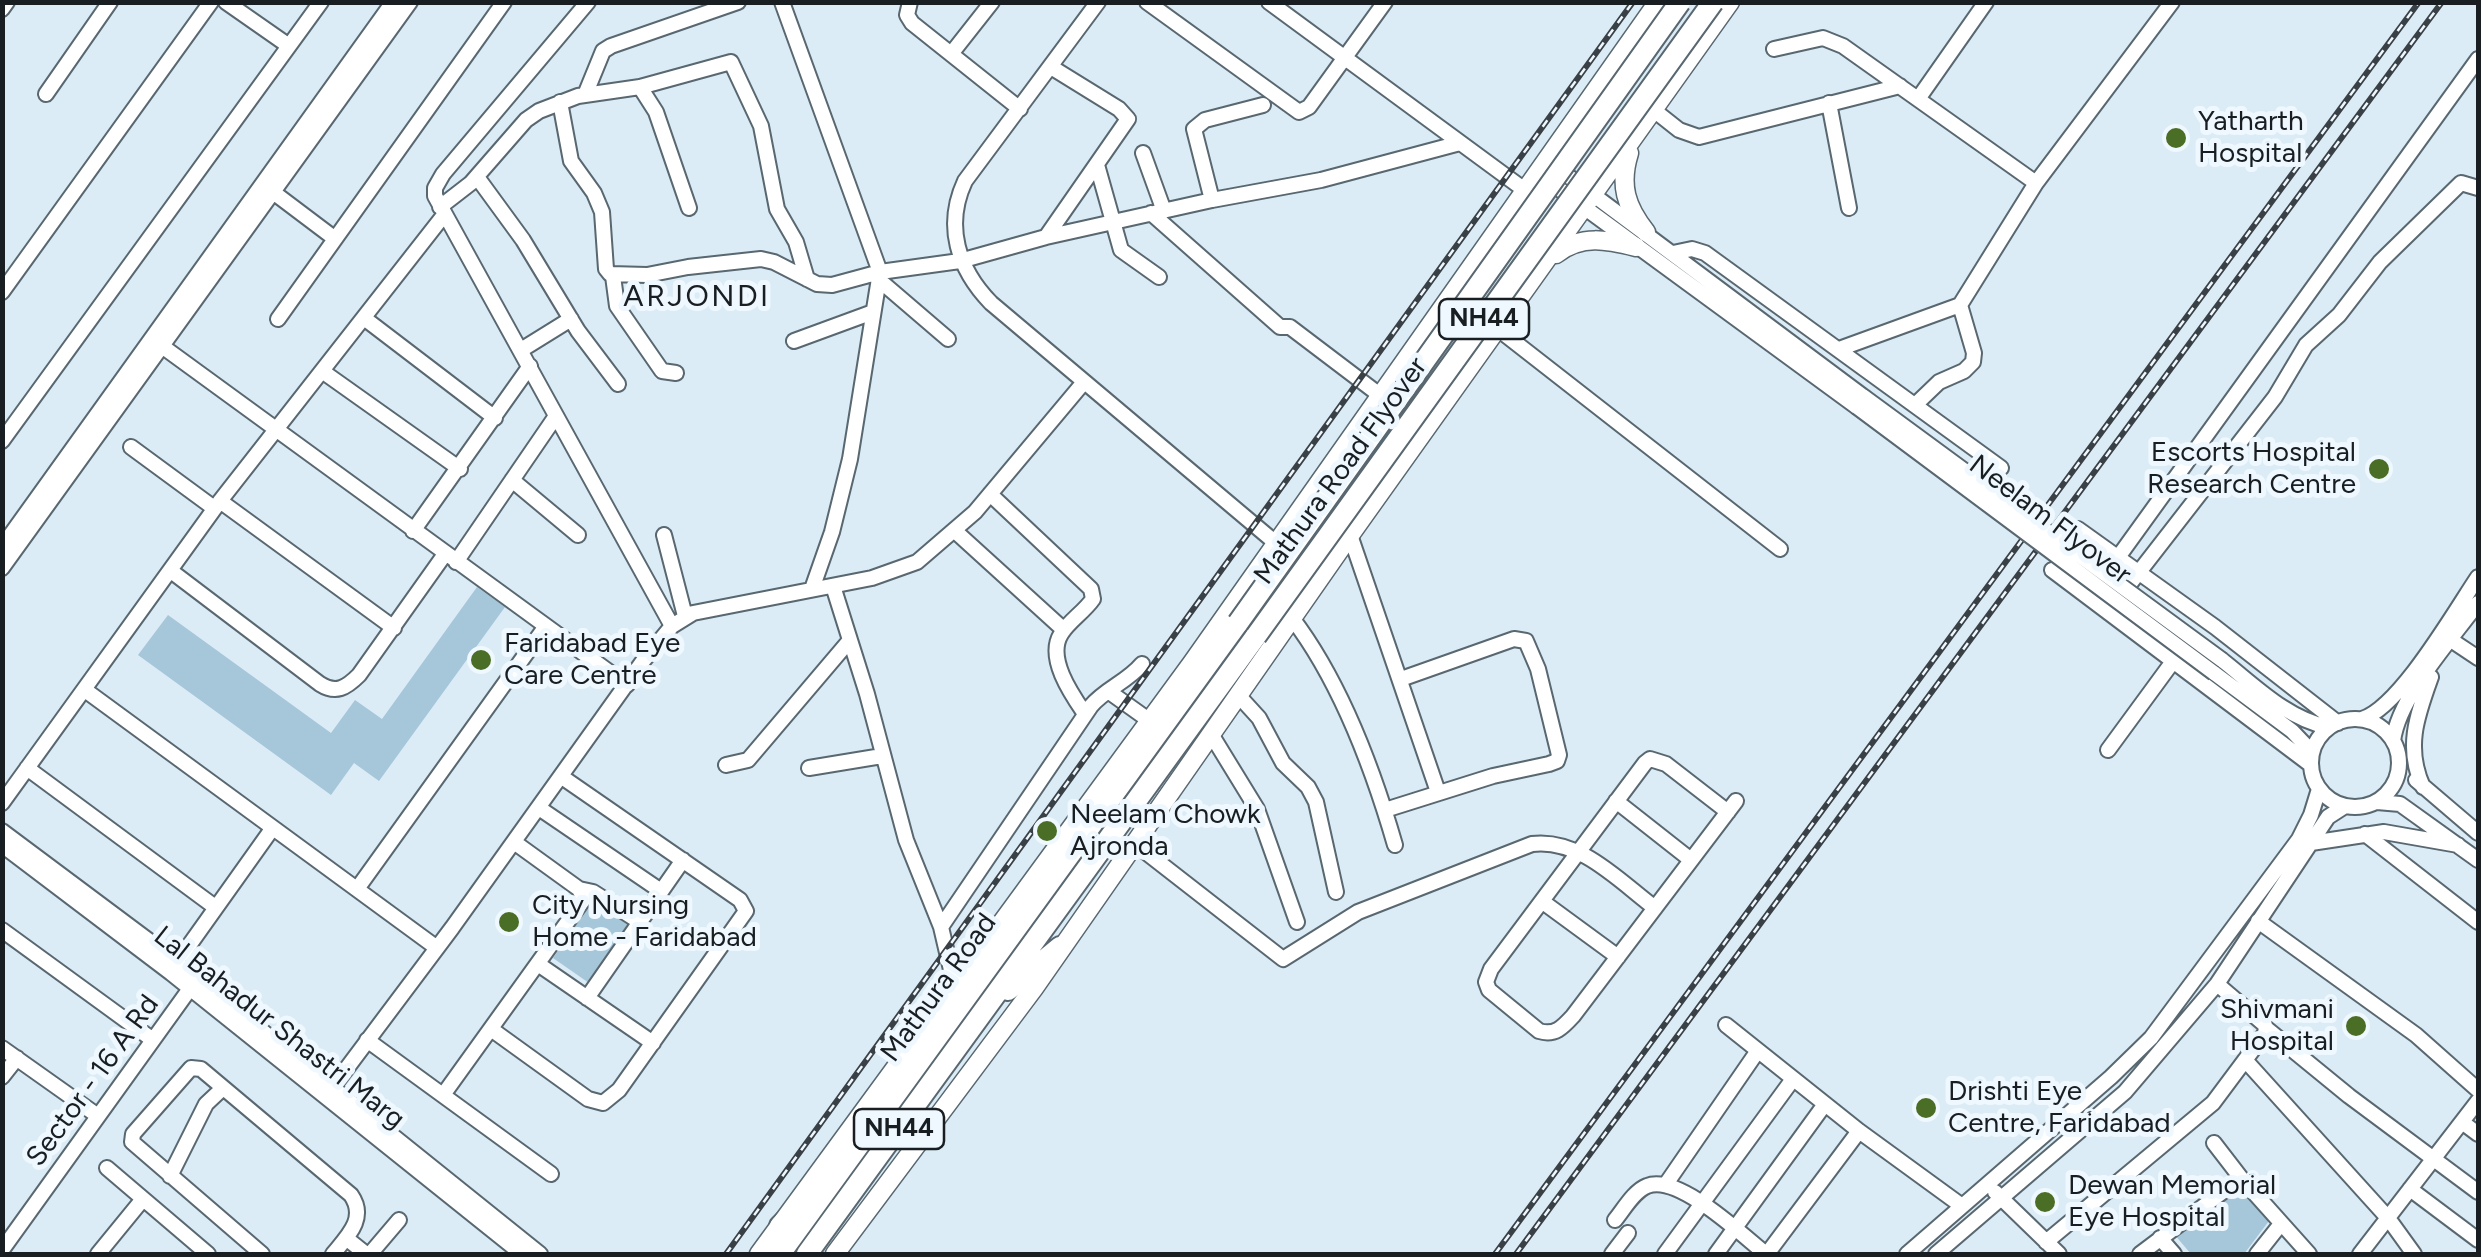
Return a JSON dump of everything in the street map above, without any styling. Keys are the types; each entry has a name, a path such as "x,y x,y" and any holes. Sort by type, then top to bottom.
{"highway":[{"name":"Mathura Road Flyover","path":"1142,754 1680,2"},
{"name":"Mathura Road Flyover","path":"1014,971 1713,2"},
{"path":"1142,754 1192,663"},
{"name":"Mathura Road","path":"780,1254 1142,754"},
{"path":"990,1002 1060,948"},
{"name":"Mathura Road","path":"807,1254 1014,971"},
{"path":"780,1226 856,1148"}],"main road":[{"path":"759,1254 1192,663 1658,2"},
{"path":"835,1254 1034,988 1350,535 1730,2"},
{"path":"1573,126 1584,148 1594,157 1608,163 1620,160"},
{"path":"1546,264 1566,246 1587,239 1641,240 1624,193 1624,169 1632,144"},
{"path":"1496,236 1506,232 1527,242 1546,264"}],"street":[{"path":"2,9 7,2"},
{"path":"46,94 110,2"},
{"path":"2,292 211,2"},
{"path":"226,2 289,46"},
{"path":"2,442 321,2"},
{"path":"2,547 65,469 157,342 394,2"},
{"path":"204,276 273,192 410,2"},
{"path":"278,319 504,2"},
{"path":"588,2 438,182 435,196 556,416 679,621"},
{"path":"586,95 602,51 738,2"},
{"path":"782,2 879,276 948,340"},
{"path":"910,2 907,15 912,23 1020,108"},
{"path":"950,54 992,2"},
{"path":"1098,2 965,182 957,199 960,260 991,303 1277,544"},
{"path":"1147,2 1294,111 1309,107 1384,2"},
{"path":"1268,2 1526,192"},
{"path":"1918,100 1986,2"},
{"path":"1838,349 1960,305 2036,183 2172,2"},
{"path":"1774,49 1830,40 2036,183"},
{"path":"2119,556 2478,58"},
{"path":"2,803 217,504 277,432 442,211 526,120 560,102 640,87 731,62 760,126 777,209 796,242 807,280"},
{"path":"1046,236 1128,119 1119,109 1050,67"},
{"path":"1655,111 1679,130 1699,137 1900,86"},
{"path":"640,87 656,112 689,208"},
{"path":"560,102 571,161 594,193 602,212 606,268 613,276 617,306 662,371 676,374"},
{"path":"1829,103 1849,208"},
{"path":"1212,200 1194,129 1205,120 1263,104"},
{"path":"613,276 761,259 826,286 960,260 1046,236 1212,200 1321,180 1460,142"},
{"path":"1143,153 1157,212 1280,327 1290,327 1381,396"},
{"path":"1096,165 1121,250 1159,277"},
{"path":"1544,168 1641,240 1747,328 1860,402"},
{"path":"477,177 618,384"},
{"path":"2108,612 2275,397 2306,345 2338,315 2380,262 2461,182 2478,188"},
{"path":"273,192 334,238"},
{"path":"1641,240 1673,253 1860,402"},
{"path":"1673,253 1692,249 1706,253 2001,468"},
{"path":"812,589 832,532 850,458 879,276"},
{"path":"1915,405 1939,382 1964,371 1973,362 1960,305"},
{"path":"794,341 873,312"},
{"path":"364,318 495,418"},
{"path":"521,350 572,319"},
{"path":"1730,336 1747,328"},
{"path":"1498,329 1780,549"},
{"path":"157,342 627,685"},
{"path":"413,531 530,366"},
{"path":"322,371 460,469"},
{"path":"329,1091 627,685 679,621 887,574 918,562 956,531 1084,382"},
{"name":"Neelam Flyover","path":"1860,402 2218,666"},
{"path":"171,571 329,690 349,686 512,480 556,416"},
{"path":"131,447 394,628"},
{"path":"3,565 65,469"},
{"path":"512,480 578,535"},
{"path":"990,494 1092,589 1093,599 1058,640 1058,656 1068,690 1085,714"},
{"path":"2078,529 2215,627 2333,725"},
{"path":"956,531 1064,630"},
{"path":"664,535 679,621"},
{"path":"1350,535 1438,792"},
{"path":"2052,570 2312,758"},
{"path":"2218,666 2310,724 2333,725 2362,719 2383,706 2413,672 2478,577"},
{"path":"833,586 910,852 941,928 955,987"},
{"path":"2393,741 2399,717 2478,603"},
{"path":"1292,618 1330,678 1385,810 1395,845"},
{"path":"357,889 546,626"},
{"path":"1385,810 1556,761 1559,755 1538,669 1529,645 1520,639 1401,679"},
{"path":"726,766 748,760 850,640"},
{"path":"2451,640 2478,658"},
{"path":"2422,787 2412,756 2415,730 2438,658"},
{"path":"2108,750 2174,660"},
{"path":"941,928 1085,714 1099,696 1127,680 1142,664"},
{"path":"1907,1254 2151,1038 2299,839 2312,815 2319,789 2312,758 2292,730 2218,666"},
{"path":"85,690 437,948"},
{"path":"1108,691 1150,721"},
{"path":"1238,695 1260,718 1283,763 1308,787 1316,802 1336,892"},
{"path":"2319,789 2345,806 2362,807 2377,802 2391,790 2398,776 2399,761 2393,741 2381,726 2362,719"},
{"path":"2312,758 2333,725"},
{"path":"1211,734 1256,808 1297,922"},
{"path":"809,768 882,756"},
{"path":"1658,760 1732,807 1566,1024 1548,1034 1498,1000 1486,982 1491,969 1616,801 1645,763 1658,760"},
{"path":"2399,761 2422,787 2478,833"},
{"path":"27,768 215,907"},
{"path":"491,1029 596,1103 611,1099 746,911 740,900 562,777"},
{"path":"1616,801 1691,860"},
{"path":"2377,802 2400,804 2478,860"},
{"path":"1936,1254 2125,1092 2217,984 2328,817 2345,806"},
{"path":"539,808 661,891"},
{"path":"183,954 272,829"},
{"path":"2,832 329,1091 522,1254"},
{"path":"2311,844 2384,832 2458,845"},
{"path":"2365,834 2478,922"},
{"path":"443,1096 582,903 579,889 514,842"},
{"path":"1134,843 1283,959 1358,912 1532,844 1549,842 1577,851 1655,908"},
{"name":"Lal Bahadur Shastri Marg","path":"2,845 193,984"},
{"path":"588,998 683,860"},
{"path":"579,889 593,892 640,922"},
{"path":"1543,902 1618,956"},
{"path":"2258,921 2416,1035 2478,1090"},
{"path":"2,930 153,1040"},
{"path":"538,964 653,1044"},
{"name":"Sector - 16 A Rd","path":"2,1250 193,984"},
{"path":"2217,984 2267,1029 2478,1192"},
{"path":"1726,1025 1792,1080 1962,1206"},
{"path":"2046,1242 2196,1119 2234,1078 2267,1029"},
{"path":"367,1040 551,1174"},
{"path":"2,1048 98,1116"},
{"path":"1666,1184 1757,1052"},
{"path":"2,1077 16,1058"},
{"path":"2246,1061 2388,1218 2414,1254"},
{"path":"262,1254 134,1147 133,1134 192,1068 200,1069 351,1195 359,1213 332,1254"},
{"path":"1666,1254 1792,1080"},
{"path":"170,1176 206,1104 223,1088"},
{"path":"2360,1254 2478,1100"},
{"path":"1716,1254 1825,1104"},
{"path":"2462,1122 2478,1134"},
{"path":"1615,1220 1641,1189 1666,1184 1702,1205 1767,1254 1859,1130"},
{"path":"2214,1143 2308,1254"},
{"path":"107,1168 208,1254"},
{"path":"2140,1254 2241,1178"},
{"path":"1987,1185 2059,1254"},
{"path":"2410,1189 2478,1240"},
{"path":"98,1254 143,1199"},
{"path":"346,1238 368,1254 399,1220"},
{"path":"2258,1254 2280,1225"},
{"path":"1612,1254 1628,1233"},
{"path":"2160,1238 2174,1254"},
{"path":"509,1244 540,1254"}],"shaded area":[{"path":"477,587 505,607 379,781 354,763 331,795 138,655 168,615 331,733 355,700 382,719"},
{"path":"595,899 630,924 589,983 553,958"},
{"path":"2240,1177 2272,1217 2244,1254 2191,1254 2174,1234"}],"railway":[{"path":"726,1254 1633,2"},
{"path":"1495,1254 2419,2"},
{"path":"1516,1254 2442,2"}],"place":[{"name":"Yatharth Hospital","path":"2176,138"},
{"name":"Escorts Hospital Research Centre","path":"2379,469"},
{"name":"Faridabad Eye Care Centre","path":"481,660"},
{"name":"Neelam Chowk Ajronda","path":"1047,831"},
{"name":"City Nursing Home - Faridabad","path":"509,922"},
{"name":"Shivmani Hospital","path":"2356,1026"},
{"name":"Drishti Eye Centre, Faridabad","path":"1926,1108"},
{"name":"Dewan Memorial Eye Hospital","path":"2045,1202"}],"district":[{"name":"ARJONDI","path":"697,297"}]}
